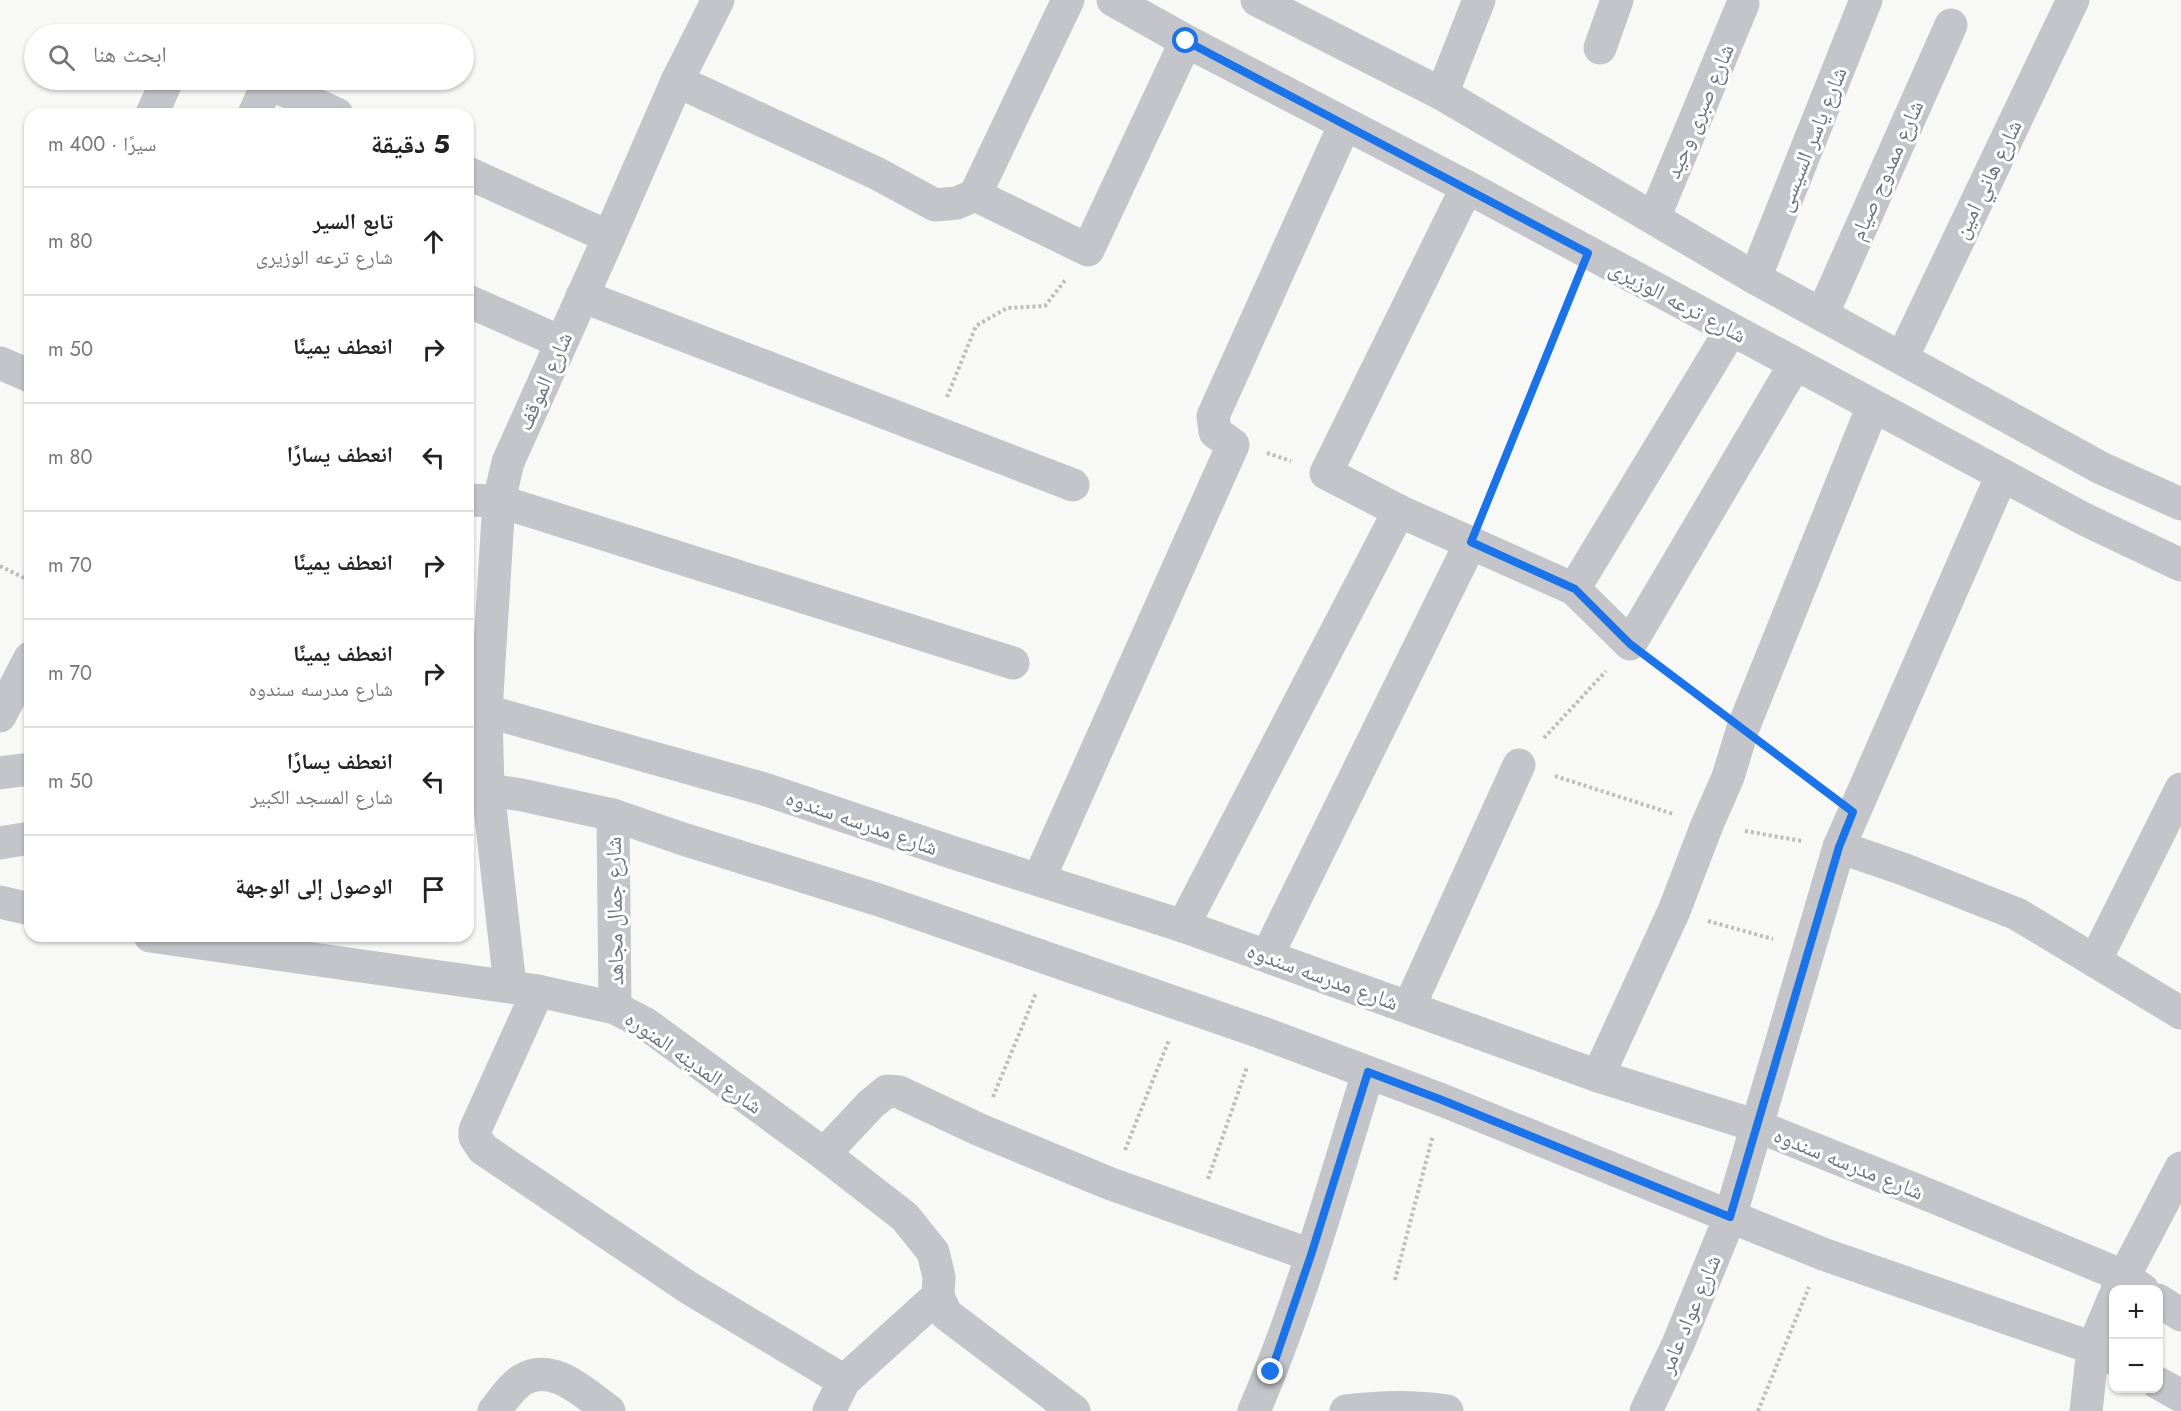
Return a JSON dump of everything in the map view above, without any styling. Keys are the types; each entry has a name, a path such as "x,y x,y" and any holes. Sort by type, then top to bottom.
{"street":[{"name":"شارع الموقف","path":"524,988 478,791 477,712 484,501 508,462 677,81 718,0"},
{"path":"677,81 876,173 935,205 957,203 975,195 1068,0"},
{"name":"شارع ترعه الوزيرى","path":"1113,0 1186,41 1467,187 2084,519 2181,565"},
{"path":"1257,0 1442,94 1755,278 2101,468 2181,504"},
{"path":"1442,94 1479,0"},
{"path":"1600,48 1617,0"},
{"name":"شارع ياسر السيسى","path":"1755,278 1866,0"},
{"name":"شارع هاني امين","path":"1902,358 2073,0"},
{"name":"شارع صبرى وحيد","path":"1654,218 1743,4"},
{"name":"شارع ممدوح صيام","path":"1822,315 1951,26"},
{"path":"975,195 1088,250 1186,41"},
{"path":"155,108 163,90"},
{"path":"256,108 262,90"},
{"path":"285,90 324,108"},
{"path":"1039,879 1233,444 1215,432 1213,416 1345,124"},
{"path":"474,176 609,237"},
{"path":"1467,187 1326,473 1399,511 1575,589 1630,644 1795,364"},
{"path":"582,296 1073,485"},
{"path":"474,304 561,342"},
{"path":"1575,589 1731,330"},
{"path":"0,363 24,373"},
{"path":"1598,1076 1674,911 1728,777 1743,728 1873,406"},
{"name":"شارع عواد عامر","path":"1646,1411 1677,1344 1730,1217 1839,847 2002,475"},
{"path":"484,501 1013,663"},
{"path":"1183,926 1399,511"},
{"path":"1267,956 1471,542"},
{"path":"0,716 24,670"},
{"name":"شارع مدرسه سندوه","path":"477,712 764,789 1183,926 1598,1076 1757,1126 1952,1204 2118,1285"},
{"path":"1409,1007 1520,765"},
{"path":"0,773 24,770"},
{"path":"2095,961 2181,789"},
{"path":"478,791 522,795 613,815 879,900 1050,959 1368,1072 1823,1254 2103,1353"},
{"name":"شارع جمال مجاهد","path":"613,815 615,1008"},
{"path":"0,843 24,839"},
{"path":"1839,847 1903,869 2018,914 2181,1013"},
{"path":"0,902 24,908"},
{"name":"شارع المدينه المنوره","path":"193,942 524,988 615,1008 646,1024 824,1154 905,1217 933,1252 939,1276 938,1296"},
{"path":"524,988 475,1130 475,1137 483,1149 689,1288 844,1381"},
{"path":"1254,1411 1271,1372 1311,1255 1368,1072"},
{"path":"824,1154 871,1104 887,1091 899,1092 980,1130 1111,1184 1311,1255"},
{"path":"2125,1285 2181,1168"},
{"path":"829,1411 844,1381 938,1296 946,1314 1074,1411"},
{"path":"2163,1303 2181,1315"},
{"path":"2086,1411 2109,1334"},
{"path":"494,1411 510,1390 522,1380 534,1375 551,1375 566,1380 609,1411"},
{"path":"2163,1386 2181,1396"},
{"path":"1346,1411 1433,1410"}],"path":[{"path":"933,431 976,326 1007,308 1045,306 1088,250"},
{"path":"1471,542 1588,253"},
{"path":"1233,444 1265,452 1326,473"},
{"path":"0,566 24,578"},
{"path":"1839,847 1707,825 1520,765 1630,644 1853,812"},
{"path":"1674,911 1809,948"},
{"path":"980,1130 1050,959"},
{"path":"1111,1184 1183,1006"},
{"path":"1195,1214 1260,1032"},
{"path":"1395,1280 1442,1100"},
{"path":"1758,1411 1823,1254"}],"route":[{"path":"1186,41 1467,187 1588,253 1471,542 1575,589 1630,644 1853,812 1839,847 1730,1217 1368,1072 1311,1255 1271,1372"}]}
